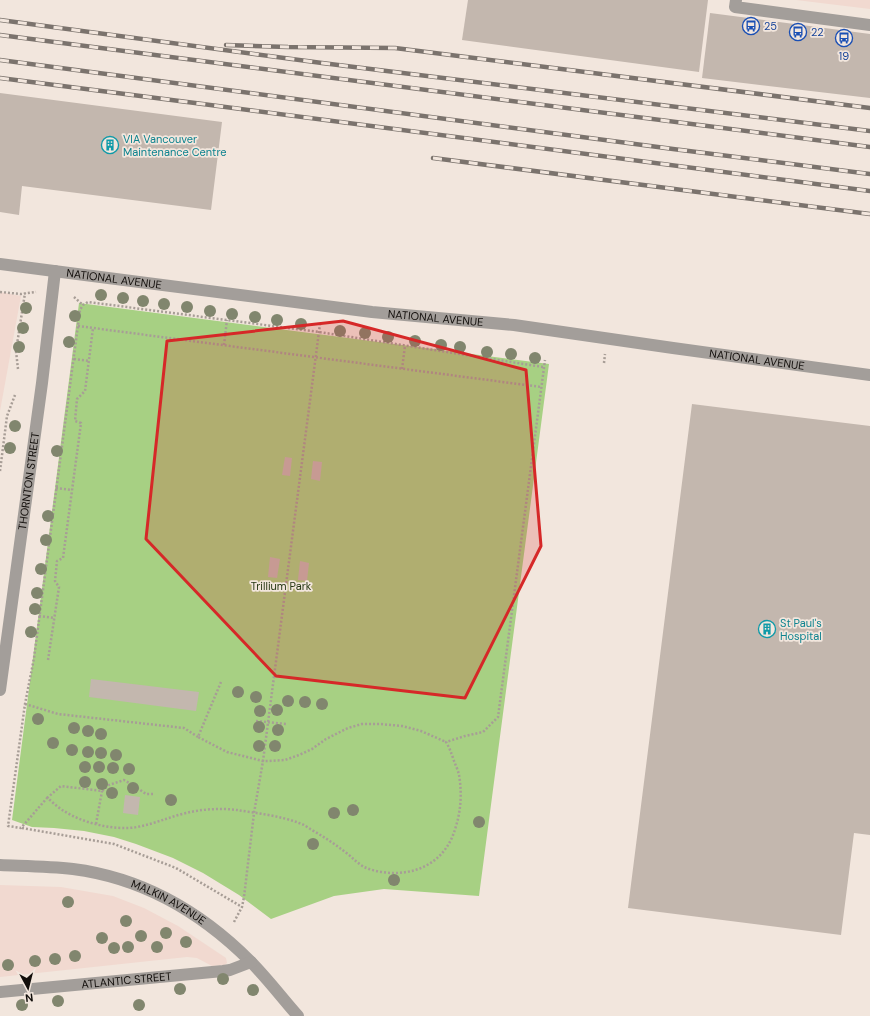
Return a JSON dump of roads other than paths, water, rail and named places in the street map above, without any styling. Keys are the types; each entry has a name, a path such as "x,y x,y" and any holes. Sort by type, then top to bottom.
{"street":[{"path":"736,0 735,7 870,25"},
{"name":"NATIONAL AVENUE","path":"0,264 372,312 514,325 870,375"},
{"name":"THORNTON STREET","path":"0,690 42,383 55,271"},
{"name":"MALKIN AVENUE","path":"0,865 74,870 116,878 159,894 187,910 222,935 251,962 298,1016"},
{"name":"ATLANTIC STREET","path":"0,992 223,971 251,962"}],"railway":[{"path":"0,20 322,63 870,131"},
{"path":"0,35 870,147"},
{"path":"226,45 395,48 870,108"},
{"path":"0,60 870,174"},
{"path":"0,78 870,191"},
{"path":"433,158 870,214"}],"place":[{"name":"25","path":"751,26"},
{"name":"22","path":"798,32"},
{"name":"19","path":"844,38"},
{"name":"VIA Vancouver Maintenance Centre","path":"110,145"},
{"name":"St Paul's Hospital","path":"767,629"}],"park label":[{"name":"Trillium Park","path":"281,586"}]}
